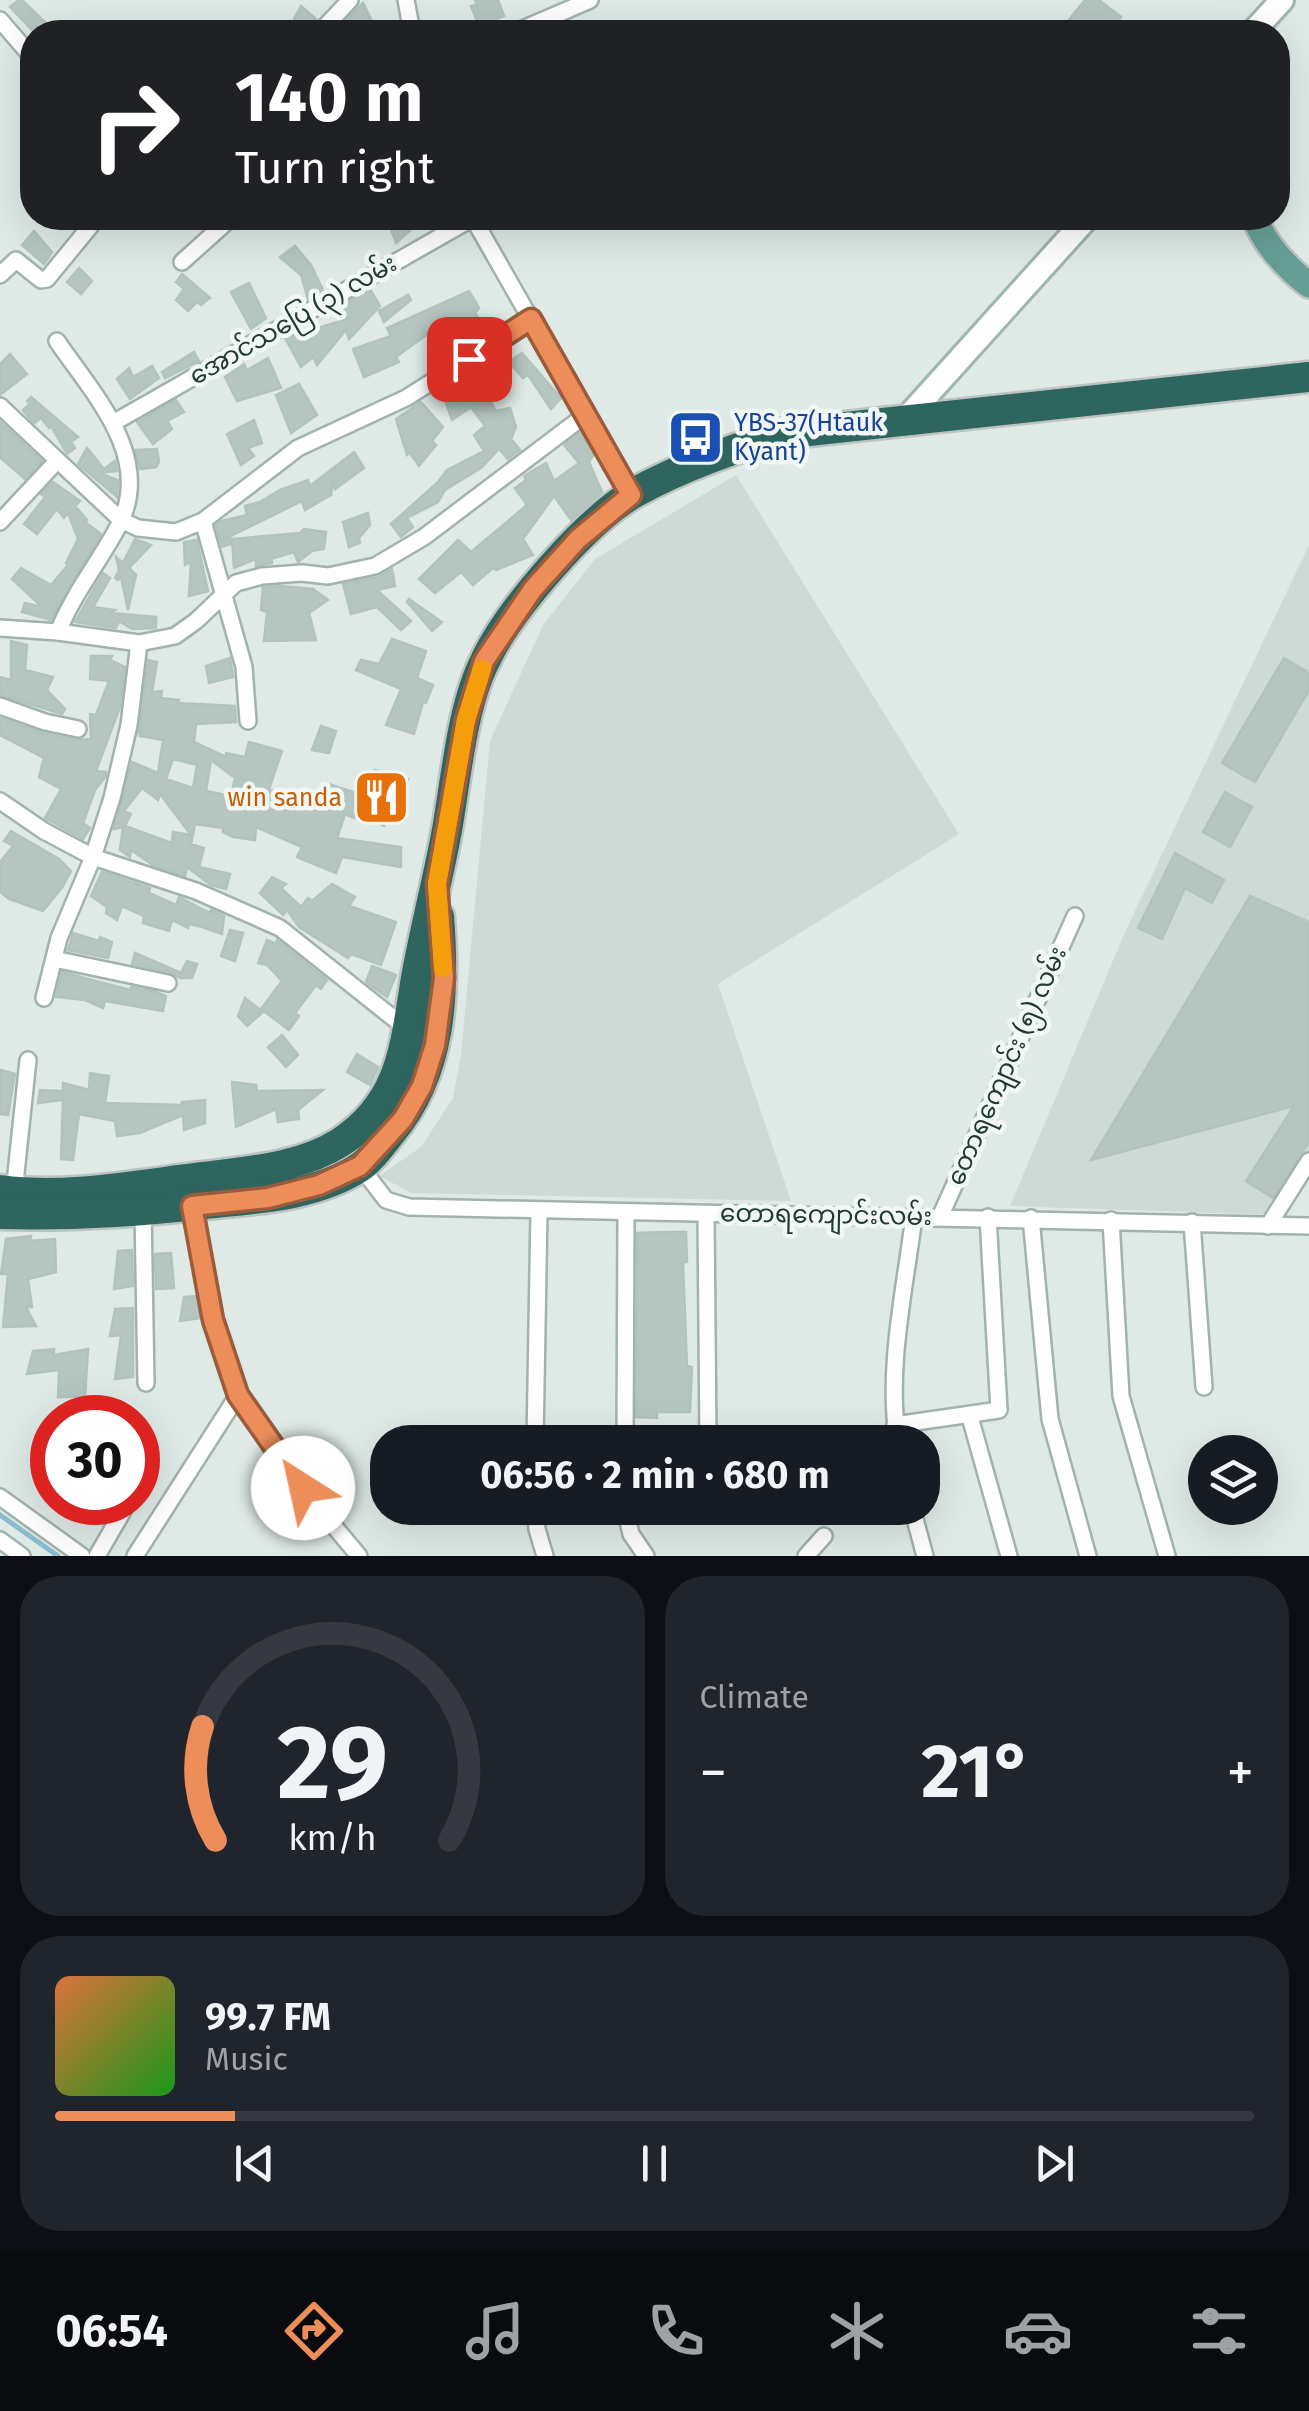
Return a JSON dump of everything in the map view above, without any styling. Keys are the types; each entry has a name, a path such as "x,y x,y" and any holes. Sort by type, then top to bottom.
{"highway":[{"path":"82,1204 263,1170 337,1145 360,1128 381,1104 397,1076 409,1030 466,720 484,661 533,589 578,539 631,495 704,458 781,434 1309,377"},
{"path":"5,1199 143,1211 268,1198 319,1185 360,1166 403,1119 422,1086 435,1045 444,978 437,884"}],"main road":[{"path":"1264,20 1282,0"},
{"path":"902,423 1075,230"},
{"path":"1260,230 1286,266 1309,285"}],"street":[{"path":"331,20 350,0"},
{"path":"544,20 590,0"},
{"path":"0,20 20,44"},
{"path":"0,274 16,260 46,279 87,230"},
{"path":"182,262 218,230"},
{"name":"အောင်သပြေ (၃) လမ်း","path":"113,423 452,230"},
{"path":"480,230 631,495"},
{"path":"0,406 121,520 138,528 176,532 203,521 298,448 406,398 531,319"},
{"path":"57,341 113,423 127,455 130,488 121,520 68,608 58,632"},
{"path":"0,628 139,643 175,636 236,583 262,576 328,576 374,566 424,537 584,416"},
{"path":"0,522 56,462"},
{"path":"203,521 244,667 248,721"},
{"path":"44,998 59,938 93,857 112,798 129,725 139,643"},
{"path":"0,706 78,729"},
{"path":"0,801 44,831 93,857 196,891 280,928 409,1030"},
{"name":"တောရကျောင်း (၅) လမ်း","path":"940,1216 1075,916"},
{"path":"54,958 168,983"},
{"path":"5,1199 28,1060"},
{"path":"1268,1226 1309,1162"},
{"name":"တောရကျောင်းလမ်း","path":"360,1166 386,1200 408,1207 1309,1226"},
{"path":"192,1206 213,1320 238,1395 356,1555"},
{"path":"535,1425 538,1210"},
{"path":"143,1211 146,1383"},
{"path":"625,1425 626,1213"},
{"path":"706,1214 708,1425"},
{"path":"914,1216 897,1357 895,1425 970,1416 1009,1556"},
{"name":"တောရကျောင်း (၅) လမ်း","path":"970,1416 999,1410 988,1217"},
{"path":"1031,1218 1050,1419 1088,1556"},
{"path":"1112,1220 1121,1396 1167,1556"},
{"path":"1192,1222 1204,1387"},
{"path":"136,1556 238,1395"},
{"path":"0,1497 82,1556"},
{"path":"97,1556 115,1525"},
{"path":"537,1525 545,1556"},
{"path":"629,1525 646,1556"},
{"path":"917,1525 926,1556"},
{"path":"806,1556 824,1536"},
{"path":"0,1540 22,1556"}],"shaded area":[{"path":"736,475 959,834 718,984 791,1201 412,1193 379,1176 421,1147 453,1098 461,1055 490,741 543,625 595,559"},
{"path":"1309,545 1309,1155 1272,1215 1010,1206 1125,932"}],"building":[{"path":"22,0 43,20 22,20 10,7"},
{"path":"475,0 498,0 504,16 477,20 471,6 477,5"},
{"path":"1085,0 1099,0 1121,17 1119,20 1069,20"},
{"path":"363,3 371,19 370,20 347,20"},
{"path":"301,6 316,19 295,20"},
{"path":"391,230 411,230 396,243"},
{"path":"34,231 52,252 44,264 22,245"},
{"path":"295,246 311,265 323,290 308,299 301,275 280,257"},
{"path":"79,268 92,281 81,294 67,282"},
{"path":"182,274 210,298 201,305 197,302 188,311 176,300 184,289 176,282"},
{"path":"249,283 266,318 251,329 231,292"},
{"path":"370,289 380,306 349,339 346,330 317,365 313,357 301,367 285,338 348,319 341,306"},
{"path":"469,291 485,330 476,337 468,323 460,334 455,327 436,344 429,333 396,357 399,362 364,377 353,349 391,336 387,328"},
{"path":"408,295 411,300 384,322 379,311"},
{"path":"194,352 199,361 165,378 162,372"},
{"path":"522,353 561,398 551,409 528,375 523,378 509,362"},
{"path":"10,354 27,374 0,395 0,364"},
{"path":"268,358 281,388 237,401 225,377 244,364 247,370"},
{"path":"152,366 159,378 130,399 117,379 129,368 133,377"},
{"path":"480,369 496,385 486,394 496,411 510,408 516,427 511,439 520,450 508,459 499,449 481,468 445,490 438,502 407,518 413,527 401,537 391,524 447,470 484,451 474,435 485,426 471,407 452,420 445,400 469,386 461,379"},
{"path":"299,384 317,415 291,433 276,395"},
{"path":"31,397 78,437 71,442 75,448 67,454 51,426 41,418 35,423 23,410"},
{"path":"176,400 184,412 167,421 172,429 153,444 137,422"},
{"path":"421,402 443,427 432,441 436,445 419,466 410,453 407,455 396,419"},
{"path":"254,420 262,443 248,448 254,456 241,465 227,434"},
{"path":"0,422 42,461 25,479 0,457"},
{"path":"580,433 594,454 589,462 602,492 571,520 554,496 523,539 533,555 493,568 473,585 461,572 435,593 419,579 458,540 471,552 527,505 515,488 526,480 524,476 546,463 554,481 579,463 564,445"},
{"path":"87,448 104,469 115,461 117,471 99,473 118,480 117,497 78,464"},
{"path":"157,449 156,467 140,469 135,450"},
{"path":"354,452 364,468 335,489 333,480 331,495 305,510 302,501 223,540 230,539 231,544 222,547 216,525 247,515 245,506 280,490 308,480 310,486"},
{"path":"53,482 80,501 75,506 85,522 101,534 51,620 22,612 25,603 42,607 12,579 21,568 51,585 68,565 78,539 68,513 64,518 57,509 37,534 24,524 45,497 41,494"},
{"path":"368,513 370,525 359,538 360,543 349,547 343,522"},
{"path":"304,529 326,532 324,549 312,551 298,562 294,552 271,559 272,563 256,566 256,559 234,568 232,539 300,533"},
{"path":"135,539 151,545 129,568 136,575 128,610 121,577 115,578 119,570 116,557 123,563"},
{"path":"197,540 208,591 189,596 191,562 185,565 184,542"},
{"path":"392,569 395,586 377,590 411,621 401,630 377,607 351,614 343,584 378,577"},
{"path":"103,573 110,578 93,607 115,610 111,613 156,617 156,628 132,629 119,621 116,628 75,622"},
{"path":"263,587 313,589 328,600 309,613 316,640 264,641 267,612 261,610"},
{"path":"409,599 442,622 432,631 407,602"},
{"path":"392,639 426,651 417,678 433,685 426,703 423,702 414,734 386,725 401,689 356,670 361,660 379,664"},
{"path":"11,641 27,645 25,670 53,677 47,690 65,709 62,714 0,695 0,677 11,680"},
{"path":"91,656 112,656 110,660 125,667 120,707 96,771 106,772 106,776 95,790 83,823 90,828 83,839 45,818 61,789 39,777 44,758 0,735 0,718 42,733 91,739 90,714 96,715 109,681 90,679"},
{"path":"230,658 233,677 209,683 206,666"},
{"path":"1284,658 1309,673 1309,690 1255,782 1222,763"},
{"path":"148,660 157,662 152,692 162,691 161,698 179,700 178,703 235,706 236,722 196,724 194,742 226,757 226,753 245,757 249,742 282,751 269,789 321,806 329,784 365,796 375,770 408,779 400,804 384,826 357,812 354,818 345,814 337,838 401,847 401,867 342,857 336,873 297,857 302,847 256,827 255,840 233,837 223,828 195,824 191,844 204,848 199,867 230,874 226,889 211,885 187,867 185,876 153,865 131,850 130,857 120,850 123,827 114,829 132,762 158,773 163,740 140,736 142,728 139,732","holes":["173,759 197,765 193,788 166,779","211,760 235,778 231,796 206,791","142,788 158,800 160,794 191,835 173,832 172,843 125,826 131,814 124,811"]},
{"path":"321,726 336,731 329,753 312,750"},
{"path":"1225,792 1252,807 1230,847 1203,832"},
{"path":"11,831 59,859 71,871 43,911 0,892 0,862 13,846 4,841"},
{"path":"1175,853 1224,880 1212,903 1185,888 1162,939 1138,928"},
{"path":"102,872 150,888 149,893 176,905 179,897 224,916 222,934 189,924 188,928 172,920 169,931 143,923 144,916 122,906 117,920 91,896"},
{"path":"272,877 286,884 281,888 301,907 308,898 312,901 332,884 355,897 349,906 396,922 381,965 351,954 348,958 299,927 287,910 283,915 260,893"},
{"path":"1250,896 1309,922 1309,1142 1273,1198 1246,1181 1294,1106 1091,1160"},
{"path":"230,930 243,933 235,961 221,956"},
{"path":"73,933 112,942 108,958 68,950"},
{"path":"267,940 276,944 277,940 327,980 321,989 316,985 295,1013 299,1016 289,1030 261,1009 282,981 267,965 258,963"},
{"path":"135,953 181,973 187,961 197,964 192,978 180,978 132,964"},
{"path":"372,966 396,975 387,997 366,982"},
{"path":"62,972 130,990 131,987 154,991 166,996 163,1011 105,1001 103,1008 85,1000 56,997"},
{"path":"245,998 263,1012 247,1026 238,1016"},
{"path":"282,1035 298,1055 286,1067 268,1047"},
{"path":"357,1054 378,1067 370,1085 347,1072"},
{"path":"1,1070 15,1074 8,1115 0,1114"},
{"path":"90,1073 109,1076 105,1103 183,1105 182,1102 205,1100 205,1123 184,1130 183,1115 140,1133 117,1136 115,1121 79,1114 73,1160 61,1159 63,1100 38,1103 40,1090 63,1091 63,1083 89,1090"},
{"path":"232,1082 256,1085 257,1091 323,1090 298,1110 299,1119 278,1122 276,1109 236,1127"},
{"path":"686,1232 687,1262 683,1262 687,1366 692,1367 690,1412 657,1412 657,1418 636,1417 637,1233"},
{"path":"31,1236 30,1241 55,1239 56,1272 28,1279 32,1307 26,1307 36,1326 3,1327 8,1274 1,1274 6,1239"},
{"path":"132,1250 133,1286 114,1289 118,1251"},
{"path":"171,1253 174,1288 156,1289 155,1254"},
{"path":"197,1296 201,1318 180,1321 184,1297"},
{"path":"133,1308 133,1377 115,1379 121,1335 110,1336 115,1309"},
{"path":"54,1349 54,1355 88,1349 85,1395 58,1395 59,1370 27,1374 33,1351"}],"waterway":[{"path":"0,1515 58,1556"}],"slow traffic":[{"path":"443,968 437,884 466,720 482,669"}],"place":[{"name":"YBS-37(Htauk Kyant)","path":"695,437"},
{"name":"win sanda","path":"381,798"}],"route":[{"path":"303,1488 238,1395 213,1320 192,1206 268,1198 319,1185 360,1166 403,1119 422,1086 435,1045 444,978 437,884 466,720 484,661 533,589 578,539 631,495 531,319 469,359"}]}
